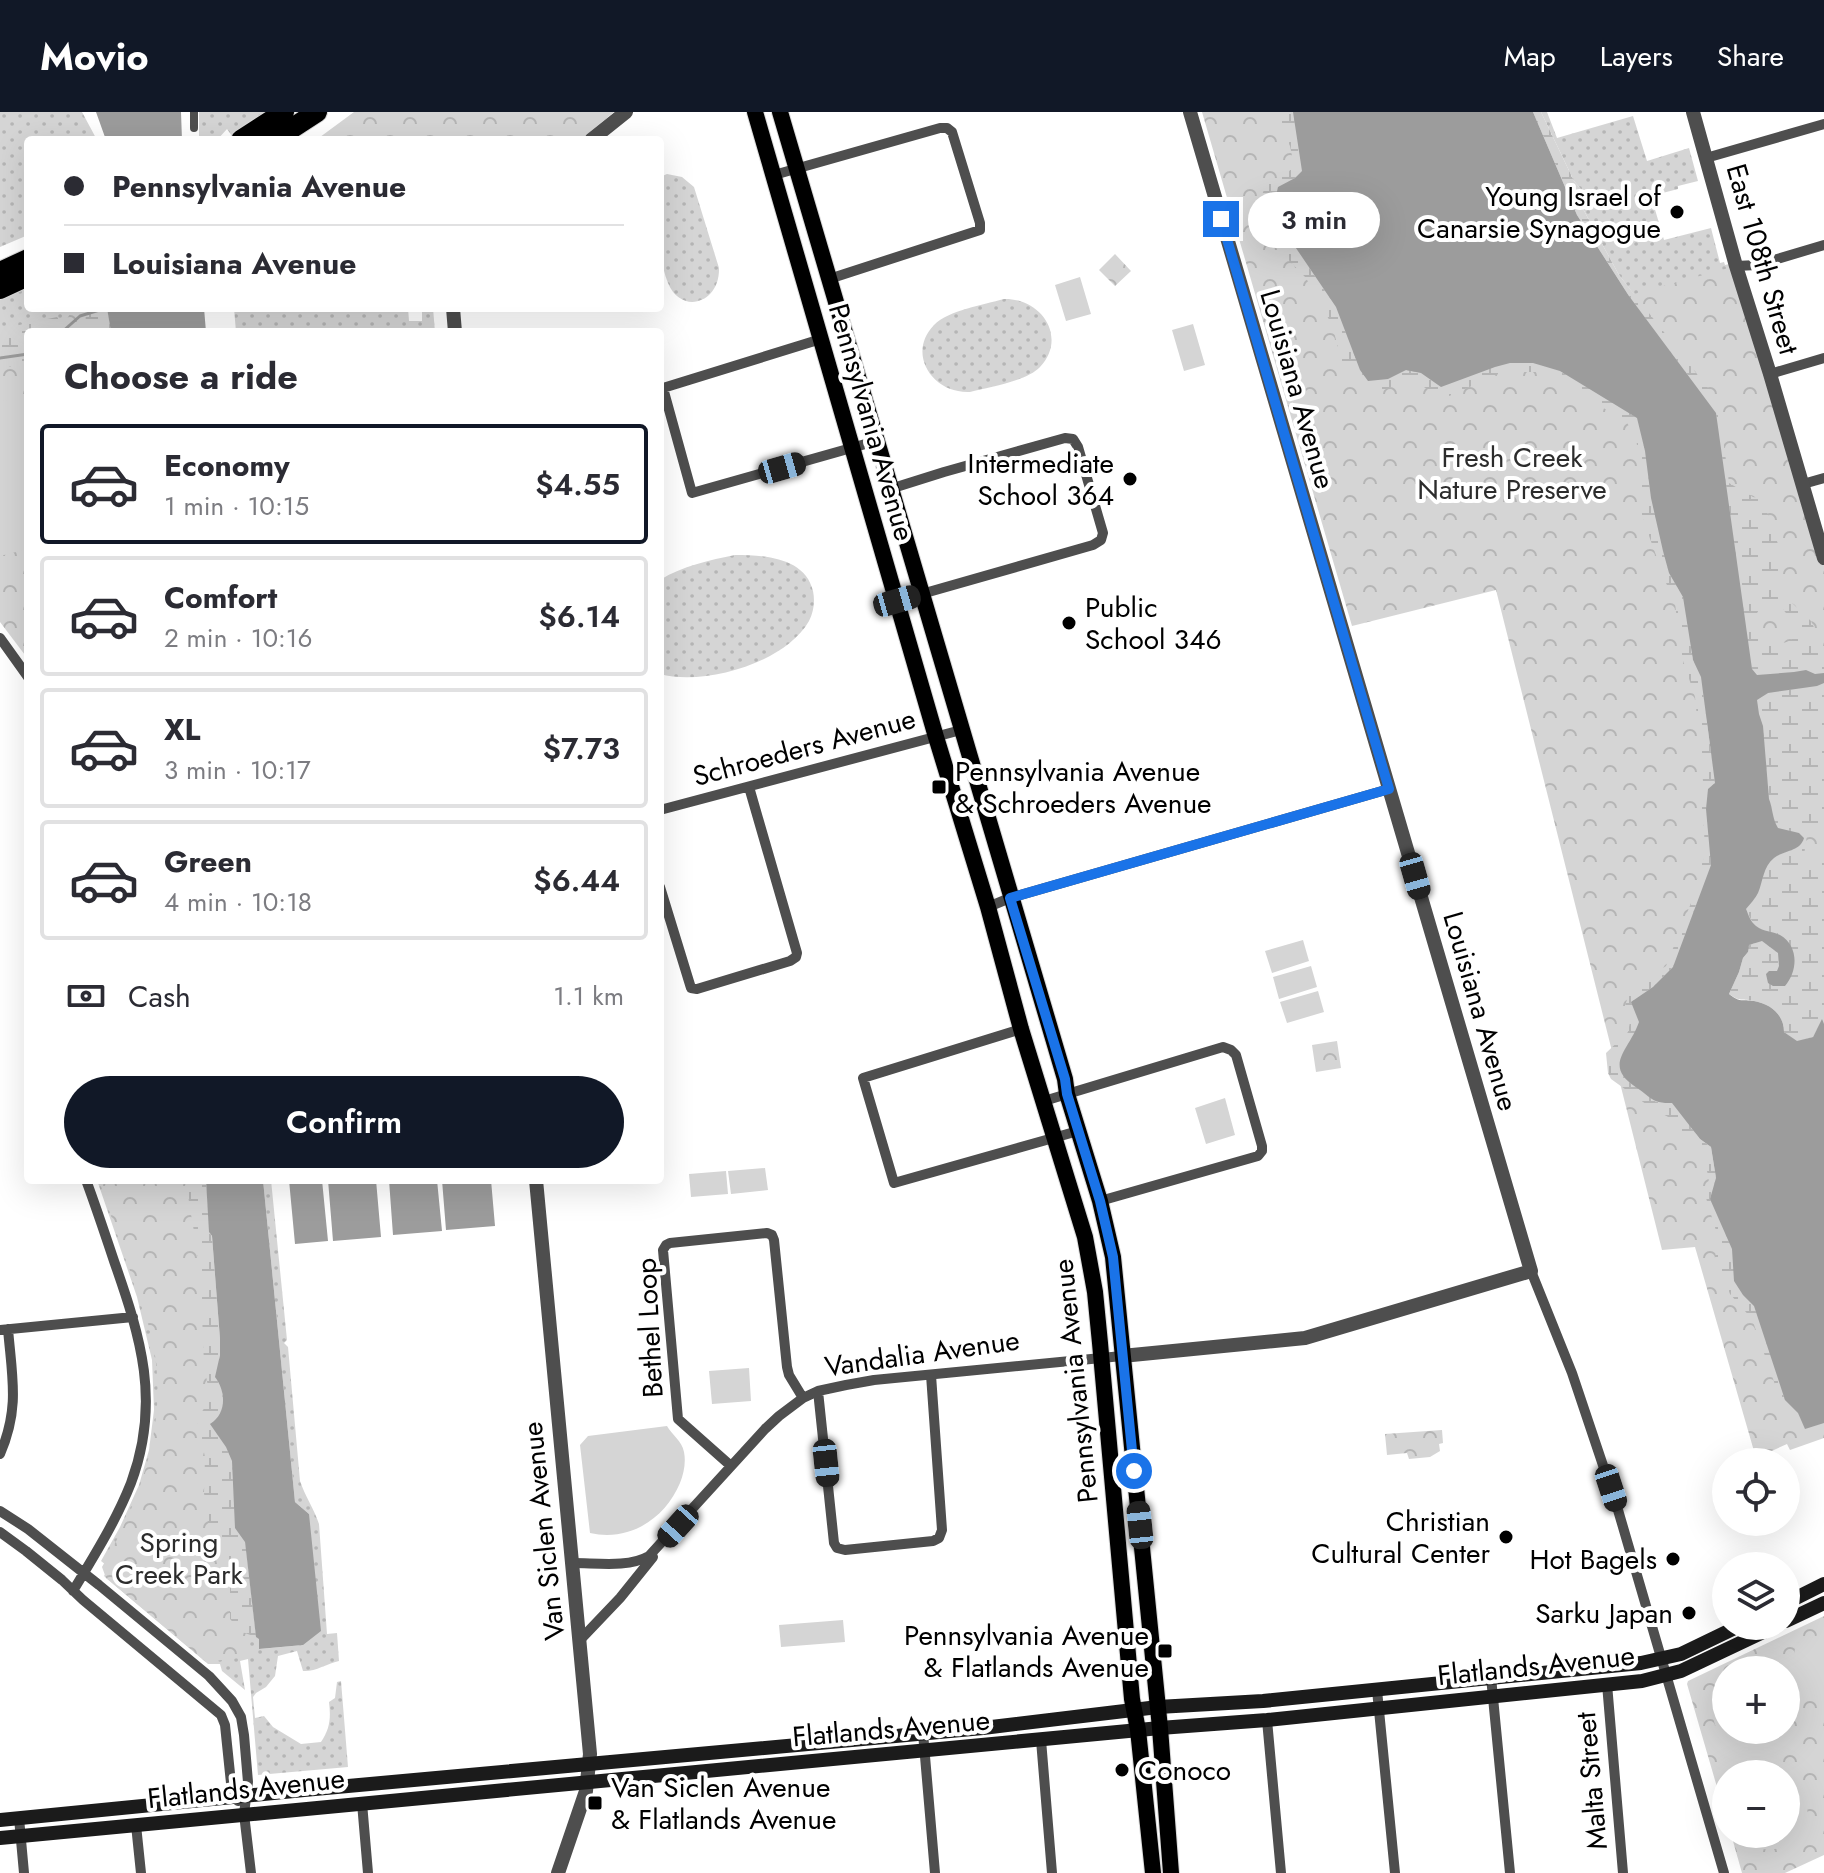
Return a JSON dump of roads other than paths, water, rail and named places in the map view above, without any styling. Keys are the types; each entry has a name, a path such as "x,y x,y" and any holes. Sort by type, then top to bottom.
{"highway":[{"path":"247,136 284,112"},
{"path":"280,136 315,113"},
{"path":"0,272 24,261"},
{"path":"0,289 24,278"}],"main road":[{"name":"Pennsylvania Avenue","path":"755,112 1091,1263 1153,1873"},
{"name":"Pennsylvania Avenue","path":"780,112 1065,1079 1113,1257 1160,1728 1171,1873"},
{"path":"1800,1596 1824,1584"},
{"path":"1800,1614 1824,1603"},
{"name":"Flatlands Avenue","path":"0,1820 983,1728 1134,1709 1263,1701 1641,1663 1681,1654 1712,1639"},
{"name":"Flatlands Avenue","path":"0,1838 1267,1720 1642,1681 1681,1671 1746,1640"}],"street":[{"path":"194,112 194,128"},
{"path":"596,136 626,112"},
{"name":"Louisiana Avenue","path":"1190,112 1531,1271 1595,1439 1638,1575 1724,1873"},
{"name":"East 108th Street","path":"1693,112 1824,558"},
{"path":"1706,158 1824,124"},
{"path":"774,175 947,128 952,132 980,230 829,279"},
{"path":"1736,266 1757,265 1824,245"},
{"path":"664,388 821,339"},
{"path":"1770,374 1824,358"},
{"path":"664,392 692,493 876,441"},
{"path":"890,489 1065,438 1073,439 1103,533 1101,540 1093,545 897,601"},
{"path":"1803,484 1824,478"},
{"path":"0,638 24,671"},
{"name":"Schroeders Avenue","path":"664,809 961,730"},
{"path":"664,900 691,988 697,989 796,957 749,787"},
{"path":"988,907 1010,898 1389,789"},
{"path":"1021,1029 863,1078 894,1183 1078,1131"},
{"path":"1044,1101 1223,1047 1236,1055 1262,1146 1258,1156 1100,1201"},
{"path":"73,1591 119,1509 132,1479 145,1419 145,1375 141,1347 87,1184"},
{"name":"Van Siclen Avenue","path":"536,1184 589,1764 585,1796 558,1873"},
{"name":"Bethel Loop","path":"731,1466 678,1419 663,1250 666,1245 767,1233 772,1235 787,1367 803,1398"},
{"name":"Vandalia Avenue","path":"573,1563 636,1561 649,1556 765,1429 803,1398 818,1391 874,1380 1306,1338 1531,1271"},
{"path":"0,1454 11,1424 13,1407 13,1382 4,1330 133,1317"},
{"path":"818,1391 837,1548 845,1550 933,1541 939,1538 942,1530 931,1375"},
{"path":"0,1511 83,1573 228,1695 238,1711 244,1735 248,1782 241,1796"},
{"path":"0,1532 219,1712 224,1721 231,1783 241,1796 251,1873"},
{"name":"Vandalia Avenue","path":"580,1640 635,1581 660,1545"},
{"path":"1491,1677 1510,1873"},
{"name":"Malta Street","path":"1607,1684 1623,1873"},
{"path":"1377,1690 1395,1873"},
{"path":"1267,1720 1281,1873"},
{"path":"923,1733 935,1873"},
{"path":"1041,1740 1052,1873"},
{"path":"362,1803 368,1873"},
{"path":"19,1818 24,1873"},
{"path":"136,1825 141,1873"}],"waterway":[{"path":"66,328 80,316 93,312"},
{"path":"0,358 24,355"}],"place":[{"name":"Young Israel of Canarsie Synagogue","path":"1677,212"},
{"name":"Intermediate School 364","path":"1130,479"},
{"name":"Public School 346","path":"1069,623"},
{"name":"Pennsylvania Avenue & Schroeders Avenue","path":"939,787"},
{"name":"Christian Cultural Center","path":"1506,1537"},
{"name":"Hot Bagels","path":"1673,1559"},
{"name":"Sarku Japan","path":"1689,1613"},
{"name":"Pennsylvania Avenue & Flatlands Avenue","path":"1165,1651"},
{"name":"Conoco","path":"1122,1770"},
{"name":"Van Siclen Avenue & Flatlands Avenue","path":"595,1803"}],"park label":[{"name":"Fresh Creek Nature Preserve","path":"1512,473"},
{"name":"Spring Creek Park","path":"179,1558"}]}
